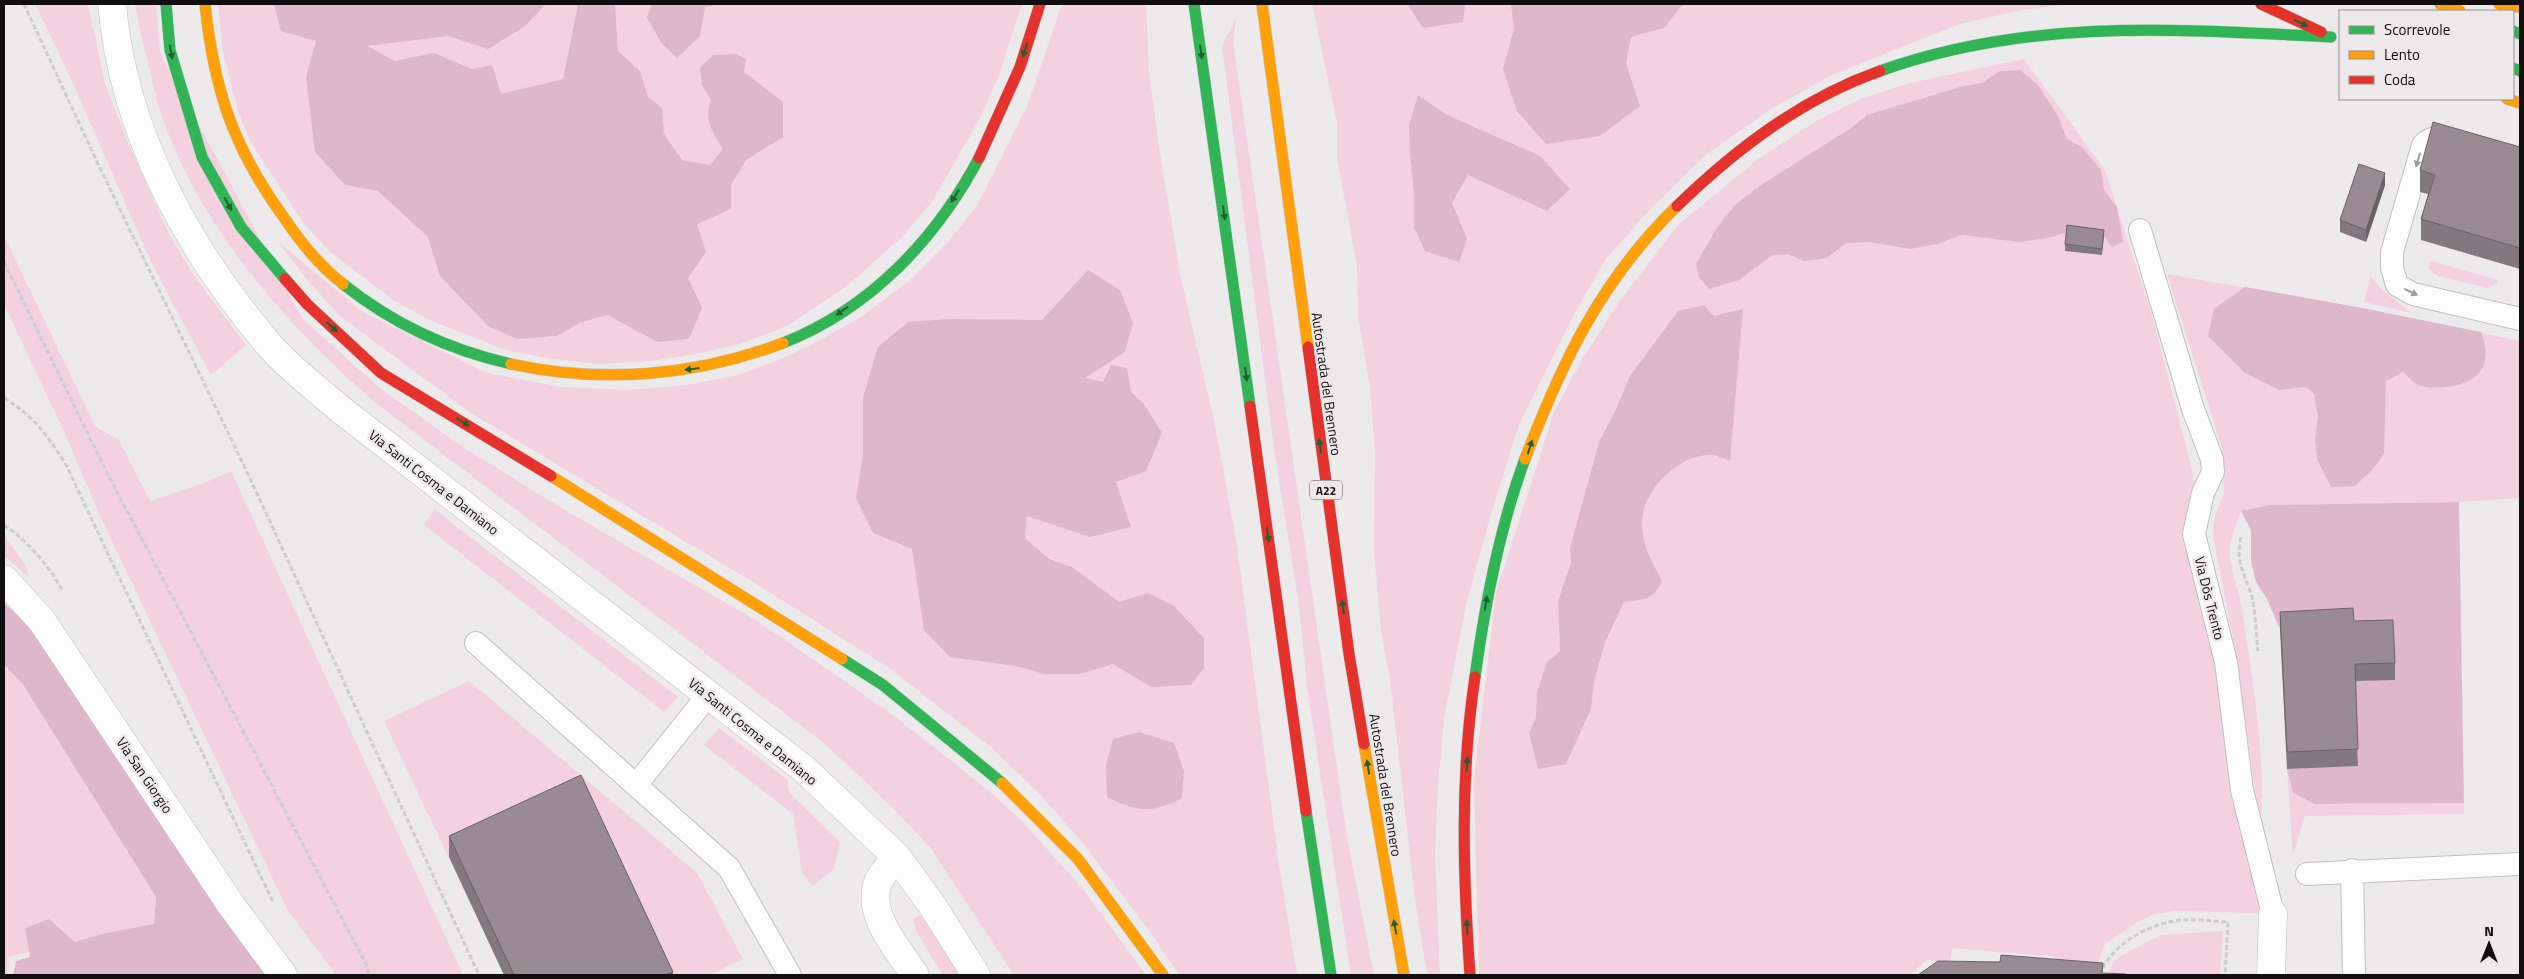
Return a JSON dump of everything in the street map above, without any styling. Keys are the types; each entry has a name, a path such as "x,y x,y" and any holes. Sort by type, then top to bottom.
{"highway":[{"path":"166,4 170,50 202,157 240,227 308,304 381,373 639,530 882,685 995,776 1078,859 1163,975"},
{"path":"205,4 208,40 217,80 230,124 250,168 296,237 339,282 390,318 444,344 503,364 573,376 632,376 704,368 774,347 824,323 873,289 916,251 954,199 983,150 1011,89 1040,4"},
{"path":"1194,4 1312,858 1331,975"},
{"name":"Autostrada del Brennero","path":"1262,4 1349,654 1404,975"},
{"path":"2261,4 2336,39"},
{"path":"2440,4 2457,10"},
{"path":"2499,4 2520,7"},
{"path":"1470,975 1463,845 1468,736 1486,600 1507,516 1537,426 1557,376 1621,267 1665,218 1719,164 1763,131 1820,97 1869,75 1937,54 2007,40 2097,30 2180,30 2336,39"}],"street":[{"name":"Via Santi Cosma e Damiano","path":"112,4 114,25 132,106 168,197 207,265 271,347 340,409 710,694 804,769 897,857 932,905 976,975"},
{"name":"Via San Giorgio","path":"4,578 42,621 231,905 283,975"},
{"path":"897,857 879,881 875,896 876,911 915,975"},
{"name":"Via Dòs Trento","path":"2272,975 2273,914"}],"lane":[{"path":"2476,147 2441,137 2430,139 2423,145 2392,252 2392,268 2397,285 2413,294 2520,319"},
{"name":"Via Dòs Trento","path":"2140,230 2193,409 2212,459 2213,472 2203,493 2194,534 2226,662 2242,790 2273,914"},
{"path":"476,643 729,868 790,975"},
{"path":"636,785 710,694"},
{"path":"2307,874 2352,870 2520,864"},
{"path":"2352,870 2354,975"}],"path":[{"path":"24,4 99,166 248,474 479,975"},
{"path":"4,262 106,471 367,966 369,975"},
{"path":"4,398 37,422 52,441 66,465 275,906"},
{"path":"2100,975 2104,962 2116,950 2151,929 2176,921 2228,922 2225,975"}],"shaded area":[{"path":"35,4 88,4 105,84 128,143 170,236 192,273 246,345 211,375 152,264 72,81"},
{"path":"135,4 156,4 160,52 302,318 381,389 469,451 570,513 759,622 886,710 943,754 1022,821 1083,889 1146,975 1014,975 931,849 894,809 824,743 373,401 340,370 307,338 247,270 197,194 177,154 158,106"},
{"path":"218,4 1022,4 999,75 979,120 931,203 902,237 848,285 787,326 740,344 696,354 651,361 598,364 552,359 506,350 432,321 396,302 328,250 303,222 250,141 238,111 223,51"},
{"path":"274,4 546,4 524,27 488,49 448,36 367,46 395,61 434,53 472,69 492,65 501,94 563,79 578,4 615,4 618,51 640,71 648,97 662,108 664,134 682,160 710,165 723,149 710,126 708,113 711,100 702,85 700,68 713,55 737,54 746,59 744,72 783,102 783,137 746,160 731,185 731,209 697,224 706,252 688,278 702,308 689,339 658,342 607,315 579,323 557,336 517,339 488,326 440,276 428,237 378,191 345,185 315,152 306,77 316,41 281,31"},
{"path":"652,4 720,4 705,7 700,36 677,58 662,44 647,17"},
{"path":"1062,4 1146,4 1149,72 1160,155 1180,274 1214,420 1236,539 1278,857 1297,975 1179,975 1151,933 1082,842 1038,792 993,749 889,668 763,588 471,413 340,316 309,282 278,242 363,312 487,373 562,387 628,390 687,385 738,375 781,359 817,342 862,316 909,281 949,241 978,204 1028,104"},
{"path":"1312,4 2069,4 2022,10 1960,24 1832,75 1771,109 1707,154 1652,207 1606,259 1577,309 1518,427 1490,517 1466,605 1444,719 1438,785 1435,854 1440,975 1427,975 1415,899 1390,680 1381,630 1374,552 1375,450 1370,388 1358,316 1357,266 1337,158 1337,122"},
{"path":"1407,4 1465,4 1463,22 1423,28"},
{"path":"1511,4 1683,4 1664,28 1631,37 1626,63 1640,106 1600,136 1546,144 1517,111 1503,69 1514,29"},
{"path":"1236,18 1233,42 1347,837 1374,975 1351,975 1307,687 1299,606 1274,448 1222,46"},
{"path":"2024,59 2105,170 2151,312 2190,461 2194,483 2188,525 2219,680 2230,791 2262,913 2174,911 2155,914 2138,922 2105,944 2098,963 2055,975 2055,957 1952,948 1950,963 1927,960 1910,975 1479,975 1474,780 1496,593 1554,412 1584,356 1619,302 1678,225 1757,160 1818,120 1860,99 1910,83"},
{"path":"2020,70 2037,84 2058,116 2067,139 2082,147 2101,170 2104,190 2117,207 2123,242 2112,247 2104,236 2067,232 2048,238 2020,242 1962,235 1937,244 1910,249 1870,242 1846,243 1827,258 1804,261 1788,254 1773,255 1739,280 1709,289 1699,277 1696,264 1716,229 1735,205 1761,185 1851,128 1867,115 1960,87 1982,83 2000,71"},
{"path":"1418,95 1447,115 1540,156 1570,189 1547,211 1468,175 1452,203 1467,239 1459,262 1425,251 1414,227 1414,192 1410,154 1409,125"},
{"path":"4,236 95,426 119,440 150,501 204,483 231,471 463,975 336,975 288,911 101,518 66,436 4,304"},
{"path":"2432,261 2498,280 2497,283 2489,288 2437,276 2429,269 2429,263"},
{"path":"1088,270 1120,290 1133,323 1125,352 1085,378 1103,382 1111,365 1127,368 1131,392 1144,404 1162,433 1146,471 1116,482 1131,527 1090,537 1027,516 1025,538 1049,559 1072,567 1119,602 1148,593 1174,606 1204,638 1204,668 1191,685 1151,687 1113,664 1080,674 1044,674 1016,666 950,657 924,630 912,549 873,533 856,498 863,456 863,397 878,347 908,322 950,319 1042,320"},
{"path":"2167,274 2362,308 2520,341 2520,498 2459,502 2270,505 2241,511 2231,540 2230,553 2232,571 2243,614 2260,747 2262,800 2260,826 2236,654 2213,536 2215,516 2224,493 2222,448"},
{"path":"2371,276 2381,289 2411,313 2364,302"},
{"path":"2245,287 2481,332 2486,354 2484,363 2481,371 2475,377 2457,385 2438,388 2421,386 2414,383 2403,372 2386,381 2384,454 2373,469 2355,486 2331,487 2317,459 2315,440 2318,417 2314,394 2306,387 2279,390 2245,373 2208,336 2214,309"},
{"path":"1704,305 1714,316 1743,309 1730,461 1711,455 1696,457 1672,470 1653,490 1643,514 1642,527 1646,548 1662,581 1659,588 1651,596 1624,602 1605,642 1594,681 1591,709 1566,764 1538,769 1529,733 1536,718 1537,692 1547,662 1560,651 1558,601 1571,563 1570,548 1599,442 1630,376 1678,311"},
{"path":"2459,502 2464,803 2314,804 2293,793 2287,769 2358,765 2355,681 2395,679 2353,625 2280,629 2267,599 2256,582 2251,561 2251,530 2241,511 2270,505"},
{"path":"435,509 678,697 664,712 424,525"},
{"path":"4,536 24,563 30,578 4,556"},
{"path":"4,603 44,640 270,975 13,975 16,961 30,957 25,928 49,919 75,942 105,933 154,924 156,897 22,683 4,665"},
{"path":"4,665 22,683 156,897 154,924 105,933 75,942 49,919 25,928 30,952 8,957 9,969 6,975 4,975"},
{"path":"469,681 697,873 743,959 710,975 504,975 384,721"},
{"path":"719,728 787,779 789,792 840,842 834,869 813,886 802,873 793,814 704,745"},
{"path":"1139,732 1174,743 1184,771 1182,798 1161,807 1144,809 1127,806 1107,797 1106,765 1113,739"},
{"path":"2287,769 2293,793 2314,804 2464,803 2464,814 2305,816 2293,855"},
{"path":"920,915 927,922 960,975 943,975 916,931 913,919"},
{"path":"2223,931 2220,975 2107,975 2114,962 2122,955 2161,935"}],"building":[{"path":"2433,122 2520,147 2520,248 2421,219 2435,175 2420,170"},
{"path":"2359,164 2385,173 2366,230 2340,220"},
{"path":"2067,225 2104,230 2102,249 2065,244"},
{"path":"2353,608 2354,621 2393,620 2395,663 2355,664 2358,749 2287,752 2280,612"},
{"path":"581,775 673,972 665,975 514,975 449,836"},
{"path":"2001,955 2103,963 2102,973 2126,975 1918,975 1938,961 2000,962"}],"traffic: fast":[{"path":"166,4 170,50 202,157 241,227 285,279"},
{"path":"1194,4 1250,406"},
{"path":"1880,71 1936,54 1991,42 2047,35 2103,31 2160,30 2331,37"},
{"path":"2514,31 2520,34"},
{"path":"2514,68 2520,71"},
{"path":"783,343 815,329 844,311 872,291 897,268 921,243 942,216 962,188 979,158"},
{"path":"343,284 382,311 422,334 466,351 511,364"},
{"path":"1475,677 1483,622 1500,539 1525,459"},
{"path":"842,659 883,685 1002,783"},
{"path":"1306,811 1331,975"}],"traffic: slow":[{"path":"205,4 214,64 229,117 239,142 267,193 298,237 311,254 343,284"},
{"path":"1262,4 1308,347"},
{"path":"2440,4 2457,10"},
{"path":"2499,4 2520,7"},
{"path":"2510,100 2520,103"},
{"path":"1525,459 1554,389 1586,324 1626,263 1677,206"},
{"path":"511,364 580,374 648,373 717,363 783,343"},
{"path":"551,476 842,659"},
{"path":"1364,744 1404,975"},
{"path":"1002,783 1078,859 1163,975"}],"traffic: jam":[{"path":"979,158 1020,67 1040,4"},
{"path":"2261,4 2321,32"},
{"path":"1677,206 1722,165 1771,128 1823,96 1880,71"},
{"path":"285,279 307,304 381,373 551,476"},
{"path":"1308,347 1349,654 1364,744"},
{"path":"1250,406 1306,811"},
{"path":"1470,975 1464,826 1467,751 1475,677"}]}
